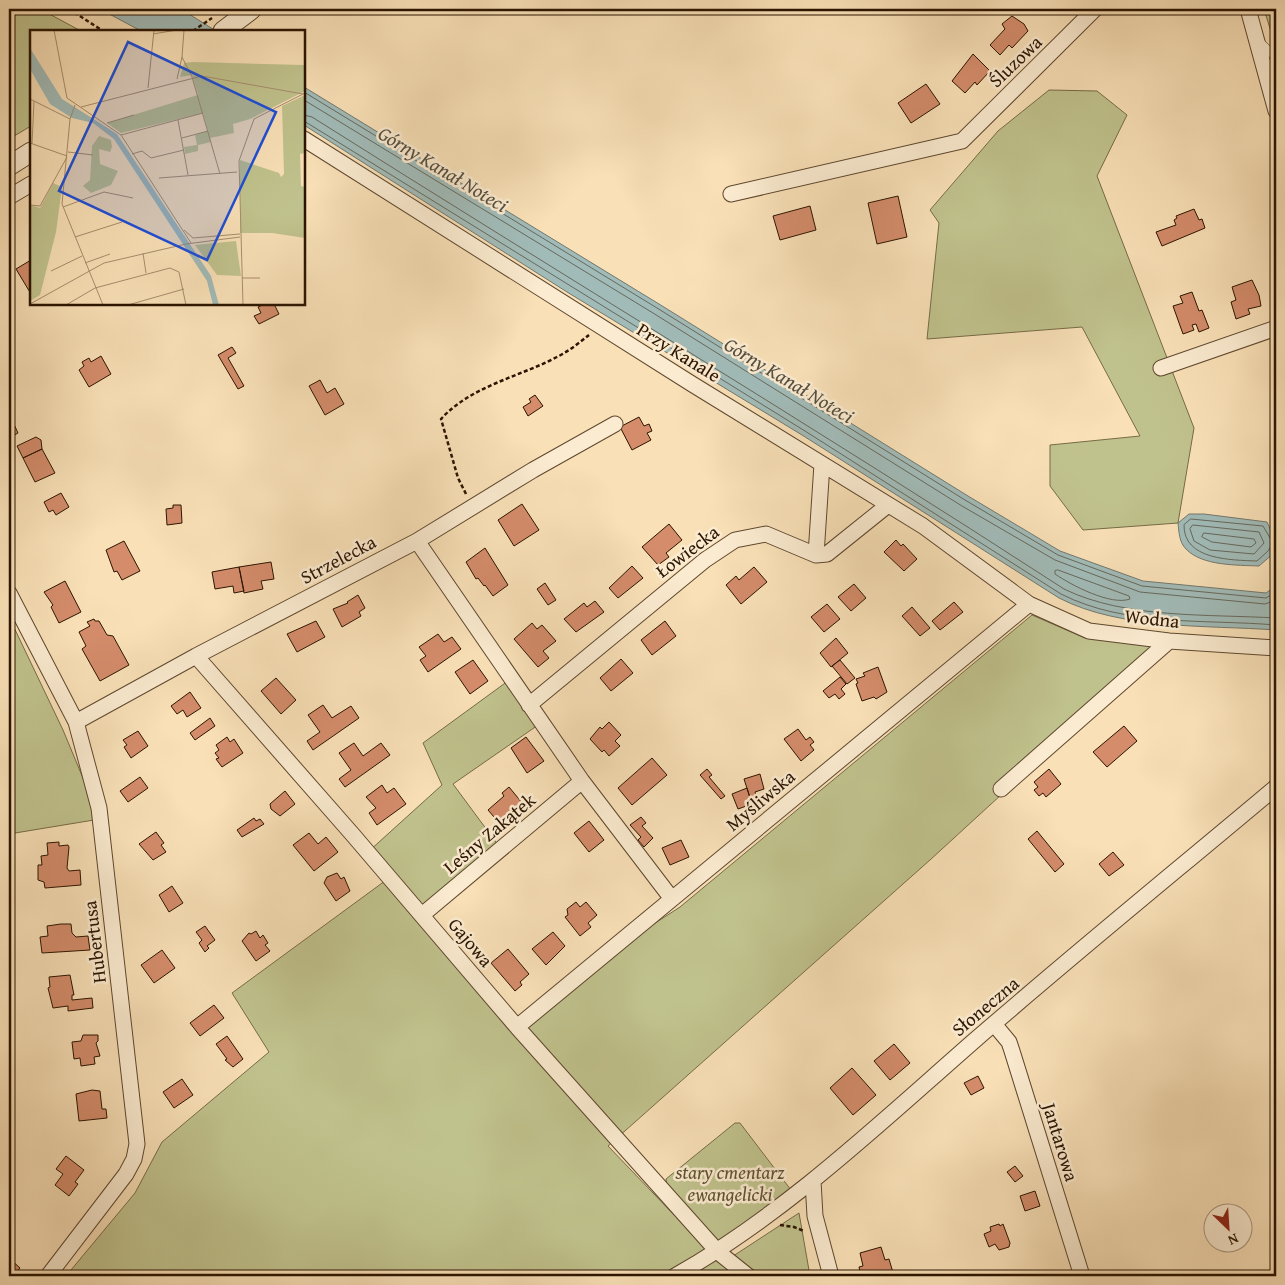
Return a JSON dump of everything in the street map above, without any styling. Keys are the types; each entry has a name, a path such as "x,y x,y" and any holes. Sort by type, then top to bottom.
{"street":[{"path":"223,24 252,9"},
{"name":"Śluzowa","path":"731,194 962,141 1095,9"},
{"path":"1248,9 1276,111"},
{"name":"Przy Kanale","path":"305,141 923,526 1029,604"},
{"path":"9,166 30,153"},
{"path":"9,197 30,185"},
{"path":"1161,368 1276,328"},
{"name":"Strzelecka","path":"76,722 196,656 417,541 615,424"},
{"path":"822,464 816,555 826,554 888,505"},
{"name":"Łowiecka","path":"529,705 705,560 735,540 766,534 816,555"},
{"path":"417,541 582,782 672,899"},
{"name":"Hubertusa","path":"9,593 76,722 99,808 137,1144 134,1159 126,1174 48,1276"},
{"name":"Wodna","path":"1029,604 1089,631 1169,641 1276,648"},
{"name":"Myśliwska","path":"517,1027 1029,604"},
{"path":"1001,789 1169,641"},
{"name":"Gajowa","path":"196,656 517,1027 718,1252"},
{"name":"Leśny Zakątek","path":"422,916 582,782"},
{"name":"Słoneczna","path":"675,1276 718,1252 813,1181 994,1024 1276,787"},
{"name":"Jantarowa","path":"994,1024 1009,1042 1082,1276"},
{"path":"813,1181 815,1216 831,1276"},
{"path":"718,1252 748,1276"}],"lane":[{"path":"1256,38 1276,58"}],"path":[{"path":"69,9 101,30"},
{"path":"197,30 223,24"},
{"path":"472,507 458,478 440,419 450,408 509,376 557,357 600,326"},
{"path":"775,1225 794,1226 822,1241"}],"green space":[{"path":"9,9 40,9 79,30 30,30 30,127 9,139"},
{"path":"1264,9 1276,9 1276,38 1273,38"},
{"path":"1049,90 1097,91 1127,115 1097,176 1194,428 1178,523 1083,530 1050,486 1050,445 1140,436 1082,327 927,339 939,223 930,210 998,131"},
{"path":"1032,615 1085,638 1169,641 930,860 608,1146 721,1264 799,1213 810,1276 66,1276 135,1193 162,1142 269,1052 232,993 389,878 368,852 442,785 423,743 508,681 541,723 453,784 501,849 422,916 516,1033 601,958 680,907"},
{"path":"9,617 63,730 100,819 9,834"},
{"name":"stary cmentarz ewangelicki","path":"735,1123 740,1123 791,1190 727,1240 716,1241 667,1185 666,1179"}],"water":[{"path":"100,9 181,9 214,30 139,30"},
{"path":"305,88 1060,551 1143,581 1266,593 1276,586 1276,630 1137,621 1109,616 1059,598 802,435 567,292 305,126"},
{"path":"1189,514 1204,514 1267,522 1274,537 1274,553 1259,566 1220,564 1201,559 1186,549 1180,537 1178,523"}],"building":[{"path":"1012,16 1024,24 1028,31 1012,48 1009,45 1000,55 990,45 1005,29 1002,24"},
{"path":"973,54 990,71 977,85 975,82 965,93 952,81"},
{"path":"926,84 940,104 911,123 898,103"},
{"path":"898,196 907,237 877,244 868,203"},
{"path":"810,206 816,230 780,240 773,216"},
{"path":"1194,209 1199,220 1202,219 1205,228 1162,246 1156,232 1176,225 1174,220 1177,218 1176,216"},
{"path":"30,261 30,292 16,269"},
{"path":"1276,277 1276,290 1272,279"},
{"path":"1252,280 1259,295 1261,306 1248,309 1250,314 1236,319 1231,302 1236,300 1232,287"},
{"path":"1192,292 1199,311 1202,310 1209,328 1199,332 1196,324 1192,325 1194,330 1183,334 1173,306 1183,303 1180,296"},
{"path":"274,305 279,314 259,324 254,316 261,313 258,307"},
{"path":"232,347 236,353 228,358 244,386 238,389 218,355"},
{"path":"101,356 111,374 89,387 79,370 84,366 82,362 89,358 91,362"},
{"path":"320,380 327,393 335,388 344,404 325,415 309,386"},
{"path":"535,395 543,406 528,416 523,407 531,402 529,399"},
{"path":"639,417 644,426 649,424 652,431 647,433 651,440 632,450 620,427"},
{"path":"12,420 18,433 9,438 9,422"},
{"path":"36,437 41,440 42,449 23,458 17,446"},
{"path":"42,449 55,473 35,482 23,458"},
{"path":"61,493 69,507 56,515 53,510 49,512 44,502"},
{"path":"522,504 539,530 514,546 498,520"},
{"path":"173,505 181,505 182,523 167,525 166,509 173,508"},
{"path":"669,524 682,540 666,553 669,557 658,565 642,547"},
{"path":"896,540 901,546 903,544 917,559 904,571 884,552"},
{"path":"124,541 140,571 122,580 117,571 114,572 106,550"},
{"path":"485,548 508,585 493,596 478,578 476,579 466,562"},
{"path":"271,562 274,579 261,581 263,589 244,593 239,567"},
{"path":"632,566 643,578 618,598 609,588"},
{"path":"239,567 244,591 234,593 233,586 215,589 212,572"},
{"path":"754,567 767,582 741,604 726,585 736,576 739,580"},
{"path":"65,581 81,612 59,623 51,607 53,605 44,592"},
{"path":"545,583 556,600 548,605 537,589"},
{"path":"854,584 866,598 851,611 838,597"},
{"path":"358,595 365,608 359,612 361,616 342,627 333,609 348,603"},
{"path":"595,601 604,612 576,632 564,619 584,603 587,607"},
{"path":"954,602 963,612 940,630 932,621"},
{"path":"827,604 840,619 824,632 811,617"},
{"path":"912,607 930,628 920,636 902,616"},
{"path":"94,619 99,621 107,635 113,636 129,665 100,681 82,649 86,646 79,632 90,626 87,622"},
{"path":"316,621 325,637 297,652 287,634"},
{"path":"665,621 676,636 652,655 641,640"},
{"path":"532,623 537,629 542,625 556,641 543,651 549,658 538,667 514,639"},
{"path":"438,634 444,642 452,637 461,649 428,672 420,660 426,656 419,647"},
{"path":"836,638 848,653 831,667 820,653"},
{"path":"621,659 633,673 611,691 600,678"},
{"path":"473,660 488,681 470,694 455,672"},
{"path":"840,660 855,678 847,684 832,666"},
{"path":"878,667 887,692 876,699 874,697 862,701 856,679 865,676 863,673"},
{"path":"840,677 846,684 841,689 845,694 839,699 835,694 829,698 823,691"},
{"path":"276,678 296,700 281,714 261,691"},
{"path":"190,692 201,708 187,717 183,710 177,714 171,706"},
{"path":"323,705 332,718 351,706 359,718 313,750 307,741 320,732 308,715"},
{"path":"210,718 215,726 195,740 190,733"},
{"path":"609,722 621,735 615,741 620,746 609,756 604,750 602,752 590,739 600,727 602,729"},
{"path":"1124,726 1137,741 1107,767 1093,752"},
{"path":"798,729 806,740 810,737 814,742 810,745 814,750 801,761 784,739"},
{"path":"138,731 148,746 131,758 124,747 127,745 123,740"},
{"path":"227,737 230,742 234,739 243,753 222,767 216,759 219,758 215,753 219,750 216,745"},
{"path":"526,737 544,761 527,773 511,748"},
{"path":"354,743 363,756 381,743 390,755 345,787 339,779 351,770 339,753"},
{"path":"652,758 667,775 632,805 618,788"},
{"path":"707,769 712,775 709,777 725,796 721,799 700,775"},
{"path":"1049,769 1061,784 1046,797 1043,793 1039,796 1034,790 1038,787 1034,782"},
{"path":"760,774 764,789 755,792 757,799 751,801 744,779"},
{"path":"140,777 148,788 128,802 120,791"},
{"path":"382,785 387,793 394,788 406,804 377,825 369,813 376,808 366,797"},
{"path":"509,787 523,804 500,824 488,810 504,796 502,793"},
{"path":"747,788 752,804 738,809 732,794"},
{"path":"285,791 295,804 280,816 271,809 270,804"},
{"path":"641,817 646,823 642,826 653,838 644,847 638,840 641,837 630,825"},
{"path":"254,818 256,821 260,819 264,824 242,837 237,830"},
{"path":"589,821 604,840 589,852 574,833"},
{"path":"1037,831 1064,864 1055,872 1028,839"},
{"path":"156,832 164,843 161,845 166,852 153,860 139,844"},
{"path":"309,833 318,844 326,837 338,852 314,871 293,845"},
{"path":"681,840 689,857 670,865 662,848"},
{"path":"59,842 59,846 68,845 67,868 69,871 80,870 81,885 45,888 44,882 38,880 38,865 42,865 41,856 48,855 47,843"},
{"path":"1113,852 1124,865 1109,876 1099,864"},
{"path":"337,873 341,879 344,877 350,891 336,901 324,883 327,877"},
{"path":"172,886 183,903 169,912 159,895"},
{"path":"576,902 580,907 586,902 597,915 588,923 591,927 580,936 565,917 568,915 567,909"},
{"path":"71,924 72,933 76,937 88,936 90,950 42,953 40,937 48,936 47,926"},
{"path":"205,926 215,940 207,946 209,948 205,952 199,943 202,940 196,932"},
{"path":"256,931 260,938 263,935 268,943 265,945 270,951 256,961 242,941 249,933 251,934"},
{"path":"553,932 565,946 546,965 532,949"},
{"path":"508,949 529,974 520,982 522,985 515,991 491,963"},
{"path":"162,950 175,968 154,983 141,965"},
{"path":"70,975 74,995 72,995 72,1000 92,998 93,1008 68,1011 68,1006 53,1008 48,988 50,987 49,977"},
{"path":"214,1005 224,1018 200,1036 190,1023"},
{"path":"83,1035 98,1035 96,1043 100,1056 94,1057 95,1064 81,1066 80,1058 74,1059 72,1042 81,1041"},
{"path":"227,1036 243,1059 233,1067 225,1060 227,1059 216,1044"},
{"path":"894,1044 910,1063 890,1080 874,1061"},
{"path":"852,1068 876,1095 853,1115 830,1088"},
{"path":"978,1076 984,1088 971,1095 964,1083"},
{"path":"182,1079 193,1095 174,1108 163,1092"},
{"path":"92,1090 100,1091 102,1109 106,1109 107,1118 79,1121 76,1094"},
{"path":"66,1156 84,1170 75,1182 78,1184 69,1196 55,1185 63,1174 56,1169"},
{"path":"1015,1166 1023,1176 1015,1182 1007,1172"},
{"path":"1035,1191 1040,1206 1025,1211 1020,1196"},
{"path":"999,1224 1000,1226 1003,1224 1010,1243 1009,1247 999,1250 995,1244 989,1247 984,1234 991,1231 990,1227"},
{"path":"881,1247 885,1260 889,1259 894,1276 861,1276 859,1267 863,1266 860,1253"},
{"path":"9,1258 20,1268 13,1276 9,1276"}],"water label":[{"name":"Górny Kanał Noteci","path":"443,169"},
{"name":"Górny Kanał Noteci","path":"789,380"}]}
